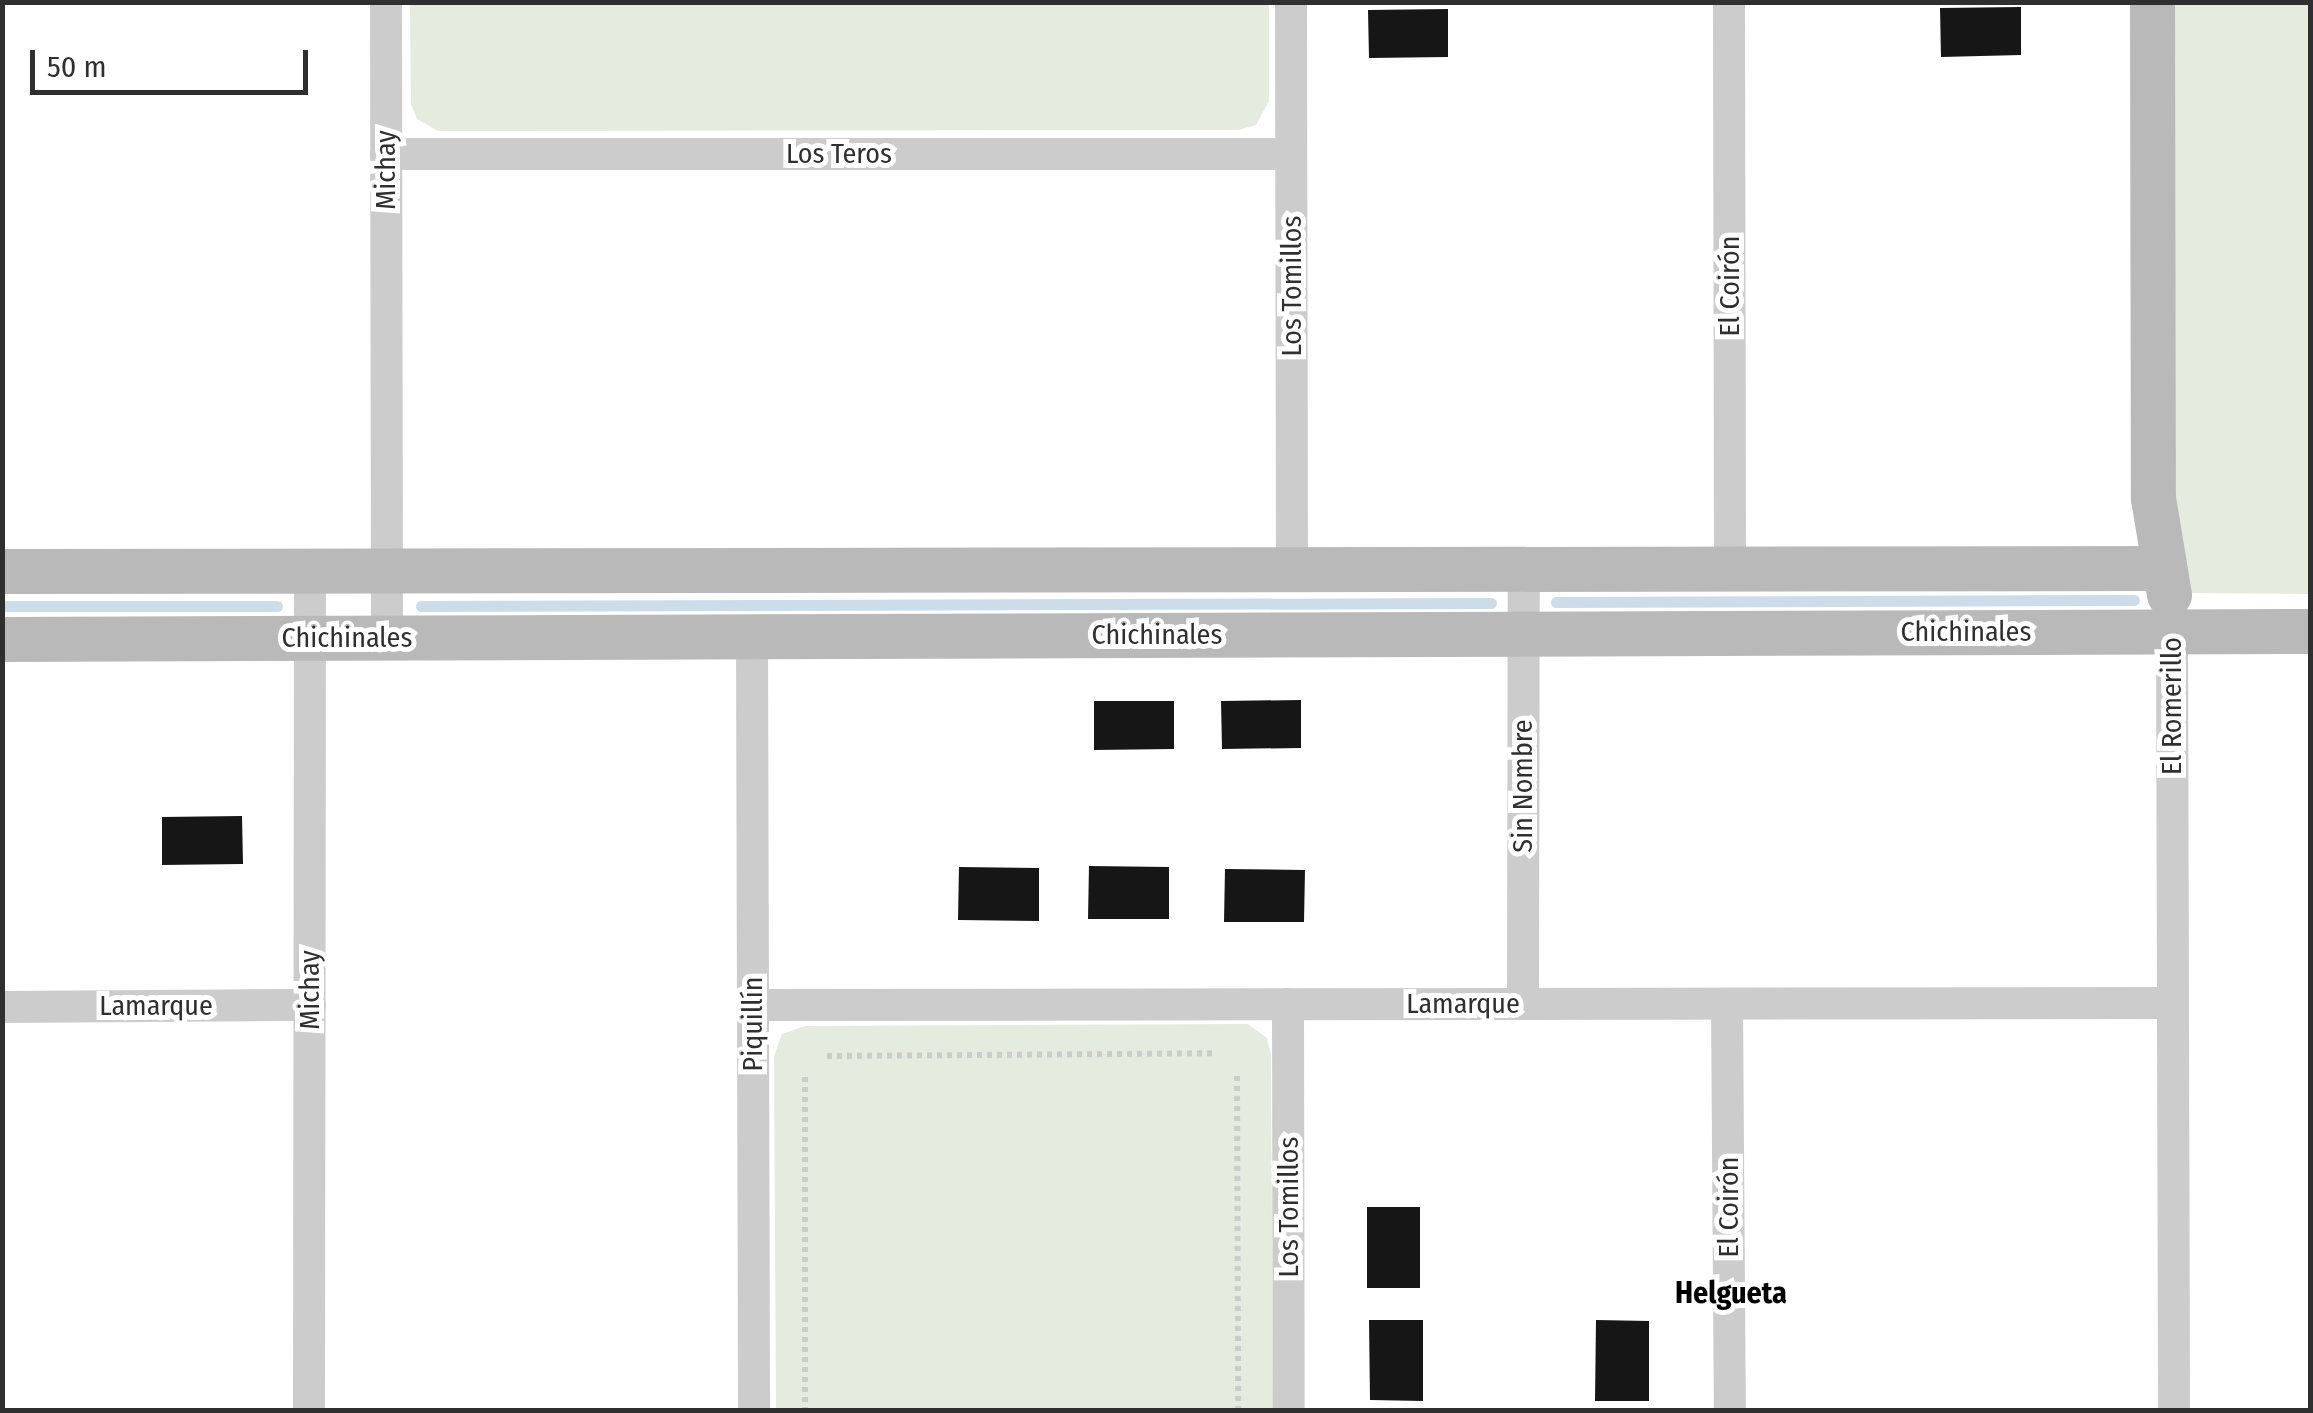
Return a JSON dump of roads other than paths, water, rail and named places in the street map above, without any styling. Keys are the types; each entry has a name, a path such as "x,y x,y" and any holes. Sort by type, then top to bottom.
{"street":[{"name":"Michay","path":"386,2 388,638"},
{"name":"Los Tomillos","path":"1290,2 1292,569"},
{"name":"El Coirón","path":"1729,2 1730,569"},
{"name":"El Romerillo","path":"2152,2 2154,498 2172,632 2174,1410"},
{"name":"Los Teros","path":"386,154 1291,154"},
{"path":"2,570 2164,568"},
{"name":"Sin Nombre","path":"1524,569 1524,1004"},
{"name":"Michay","path":"309,1410 310,570"},
{"name":"Chichinales","path":"2,639 2310,631"},
{"name":"Piquillín","path":"752,637 754,1410"},
{"name":"Lamarque","path":"753,1005 2173,1003"},
{"name":"Los Tomillos","path":"1288,1004 1289,1410"},
{"name":"El Coirón","path":"1728,1004 1730,1410"},
{"name":"Lamarque","path":"2,1007 310,1005"}],"waterway":[{"path":"1556,602 2134,600"},
{"path":"421,606 1491,603"},
{"path":"2,606 277,606"}],"district":[{"name":"Helgueta","path":"1731,1293"}]}
